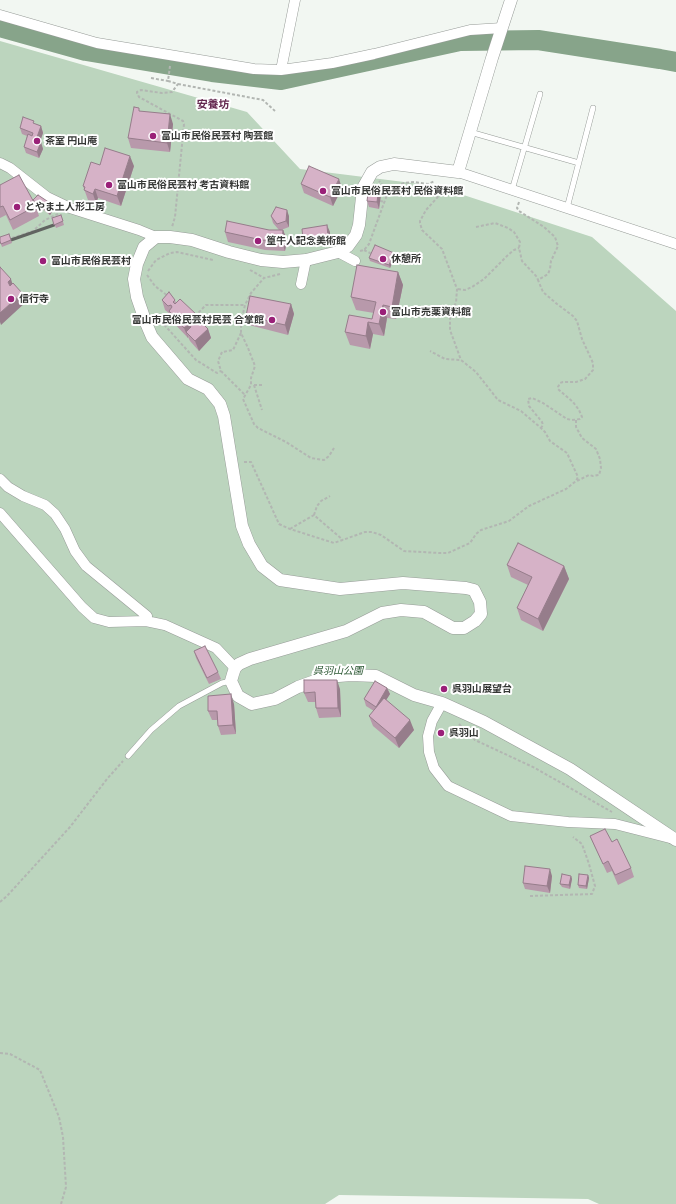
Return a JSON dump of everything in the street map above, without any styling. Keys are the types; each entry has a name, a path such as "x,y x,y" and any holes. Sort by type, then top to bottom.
{"street":[{"path":"281,70 295,0"},
{"path":"452,172 470,132 511,0"},
{"path":"0,15 97,43 254,69 281,70 332,63 470,30 502,28"},
{"path":"0,163 10,168 66,210 139,230 156,237 192,240 229,252 261,260 283,262 346,256 348,246 356,235 359,225 363,188 372,172 380,167 394,164 452,172 676,244"},
{"path":"156,237 144,247 137,264 134,279 146,323 152,337 188,379 208,389 220,404 224,416 242,526 249,544 262,566 280,580 340,589 403,583 466,588 474,590 480,602 481,614 475,621 464,628 454,628 424,612 401,610 382,613 346,631 250,659 239,664 235,668 231,681 238,696 252,704 275,699 298,687 326,677 351,675 376,676 414,695 442,703 484,722 570,769 675,840"},
{"path":"301,284 306,260"},
{"path":"0,479 8,487 23,496 45,505 55,514 65,529 75,551 86,566 147,616 146,621"},
{"path":"0,513 82,607 94,618 109,622 146,621 165,625 216,648 235,668"},
{"path":"442,703 432,721 428,736 428,752 434,768 448,786 511,816 568,822 615,824 675,840"}],"lane":[{"path":"517,192 525,147 540,94"},
{"path":"567,208 593,108"},
{"path":"470,132 579,163"},
{"path":"128,756 151,730 179,706 231,681"}],"path":[{"path":"168,81 172,55"},
{"path":"151,78 263,100 275,111"},
{"path":"170,237 175,216 184,124 183,121 139,96 137,93 141,90 162,93 172,92 178,84"},
{"path":"372,172 388,192"},
{"path":"346,256 364,250 369,244 388,192 394,187 404,183 414,182 428,184 452,172"},
{"path":"445,190 426,210 420,223 422,230 442,249 457,289 456,303 450,313 450,330 461,360 476,372 498,400 521,411 541,428 550,441 567,453 578,477 576,481"},
{"path":"517,192 517,208 519,211 552,234 558,246 551,261 548,274 538,280"},
{"path":"380,201 384,202"},
{"path":"12,238 33,230 45,220 66,210"},
{"path":"476,226 495,223 514,232 520,242 519,248 522,261 537,277 543,292 577,320 582,339 593,363 593,370 585,379 576,382 563,382 560,383 558,387 558,389 579,410 582,418 576,420 567,419 543,402 532,398 528,399 529,406 542,422 543,425 541,428"},
{"path":"457,289 466,290 472,287 484,279 514,250 519,248"},
{"path":"364,250 373,255"},
{"path":"171,298 155,286 146,274 156,260 170,253 178,252 213,260"},
{"path":"250,270 264,278"},
{"path":"262,410 252,385 251,378 255,366 241,333 241,322 245,305 251,294 264,278 285,274"},
{"path":"195,316 206,304 245,305"},
{"path":"146,323 159,319 196,360 217,373 221,371"},
{"path":"241,333 233,350 222,352 218,361 221,371 245,395"},
{"path":"430,350 445,359 461,360"},
{"path":"252,385 263,385"},
{"path":"252,385 243,399 254,424 258,428 286,442 311,458 324,460 329,456 334,448"},
{"path":"243,462 251,462 278,522 290,530 334,543 365,532 372,532 381,535 404,551 448,553 470,543 476,534 481,530 509,521 529,506 566,489 576,481 589,475 599,475 601,468 600,459 596,449 582,438 576,427 576,420"},
{"path":"290,530 314,515 317,506 321,501 330,496"},
{"path":"314,515 342,540"},
{"path":"459,723 475,740 535,768 612,812"},
{"path":"0,902 70,827 106,779 128,756"},
{"path":"530,896 592,894 595,886 589,864 582,844 573,837"},
{"path":"0,1053 10,1054 40,1070 59,1117 63,1137 66,1187 61,1204"}],"green space":[{"name":"呉羽山公園","path":"0,41 247,112 300,169 436,186 592,237 676,311 676,1204 599,1204 588,1199 339,1195 325,1204 0,1204"}],"building":[{"path":"134,107 139,108 139,111 170,114 167,143 128,138"},
{"path":"23,117 34,121 33,123 41,126 36,140 41,142 37,152 24,147 28,134 32,136 33,133 20,128"},
{"name":"富山市民俗民芸村 考古資料館","path":"105,148 130,156 117,196 95,189 93,194 84,190 85,187 83,186 91,162 100,165"},
{"path":"309,166 339,179 330,197 301,184"},
{"name":"とやま土人形工房","path":"19,175 36,206 10,220 3,206 0,207 0,185"},
{"path":"369,186 379,187 377,202 367,201"},
{"path":"38,195 53,205 48,212 33,200"},
{"path":"276,207 287,210 286,221 277,224 271,216"},
{"path":"61,215 63,221 54,225 52,218"},
{"path":"227,221 269,230 283,230 282,242 262,240 225,232"},
{"path":"327,225 328,237 303,239 302,229"},
{"path":"9,234 11,240 1,244 0,237"},
{"name":"休憩所","path":"375,245 394,253 389,265 369,258"},
{"path":"357,265 398,272 392,307 383,305 379,324 368,322 366,336 345,332 349,315 372,319 376,302 351,297"},
{"path":"0,267 11,279 8,282 10,286 13,283 22,293 0,313"},
{"path":"169,292 175,300 173,302 175,304 180,299 197,315 193,320 195,323 199,320 208,329 195,341 186,332 191,327 189,324 184,328 169,311 172,307 171,305 168,306 162,300"},
{"path":"250,296 291,304 285,325 246,316"},
{"path":"518,543 564,566 538,619 517,608 532,577 507,565"},
{"path":"205,646 218,672 207,678 194,651"},
{"path":"304,680 337,680 338,708 316,708 315,692 304,693"},
{"path":"375,681 387,688 376,707 364,699"},
{"path":"231,694 233,725 218,726 217,711 208,711 208,696"},
{"path":"384,698 410,720 395,738 369,716"},
{"path":"605,829 612,842 617,839 631,868 615,875 608,861 603,864 590,836"},
{"path":"525,866 550,869 547,886 523,883"},
{"path":"562,874 571,876 569,885 560,884"},
{"path":"579,874 588,875 586,886 578,885"}],"waterway":[{"path":"0,27 86,51 212,72 281,80 460,41 538,40 676,62"}],"railway":[{"path":"11,240 54,225"}],"place":[{"name":"富山市民俗民芸村 陶芸館","path":"153,136"},
{"name":"茶室 円山庵","path":"37,141"},
{"name":"富山市民俗民芸村 考古資料館","path":"109,185"},
{"name":"富山市民俗民芸村 民俗資料館","path":"323,191"},
{"name":"とやま土人形工房","path":"17,207"},
{"name":"篁牛人記念美術館","path":"258,241"},
{"name":"休憩所","path":"383,259"},
{"name":"富山市民俗民芸村","path":"43,261"},
{"name":"信行寺","path":"11,299"},
{"name":"富山市売薬資料館","path":"383,312"},
{"name":"富山市民俗民芸村民芸 合掌館","path":"272,320"},
{"name":"呉羽山展望台","path":"444,689"},
{"name":"呉羽山","path":"441,733"}],"district":[{"name":"安養坊","path":"213,105"}]}
